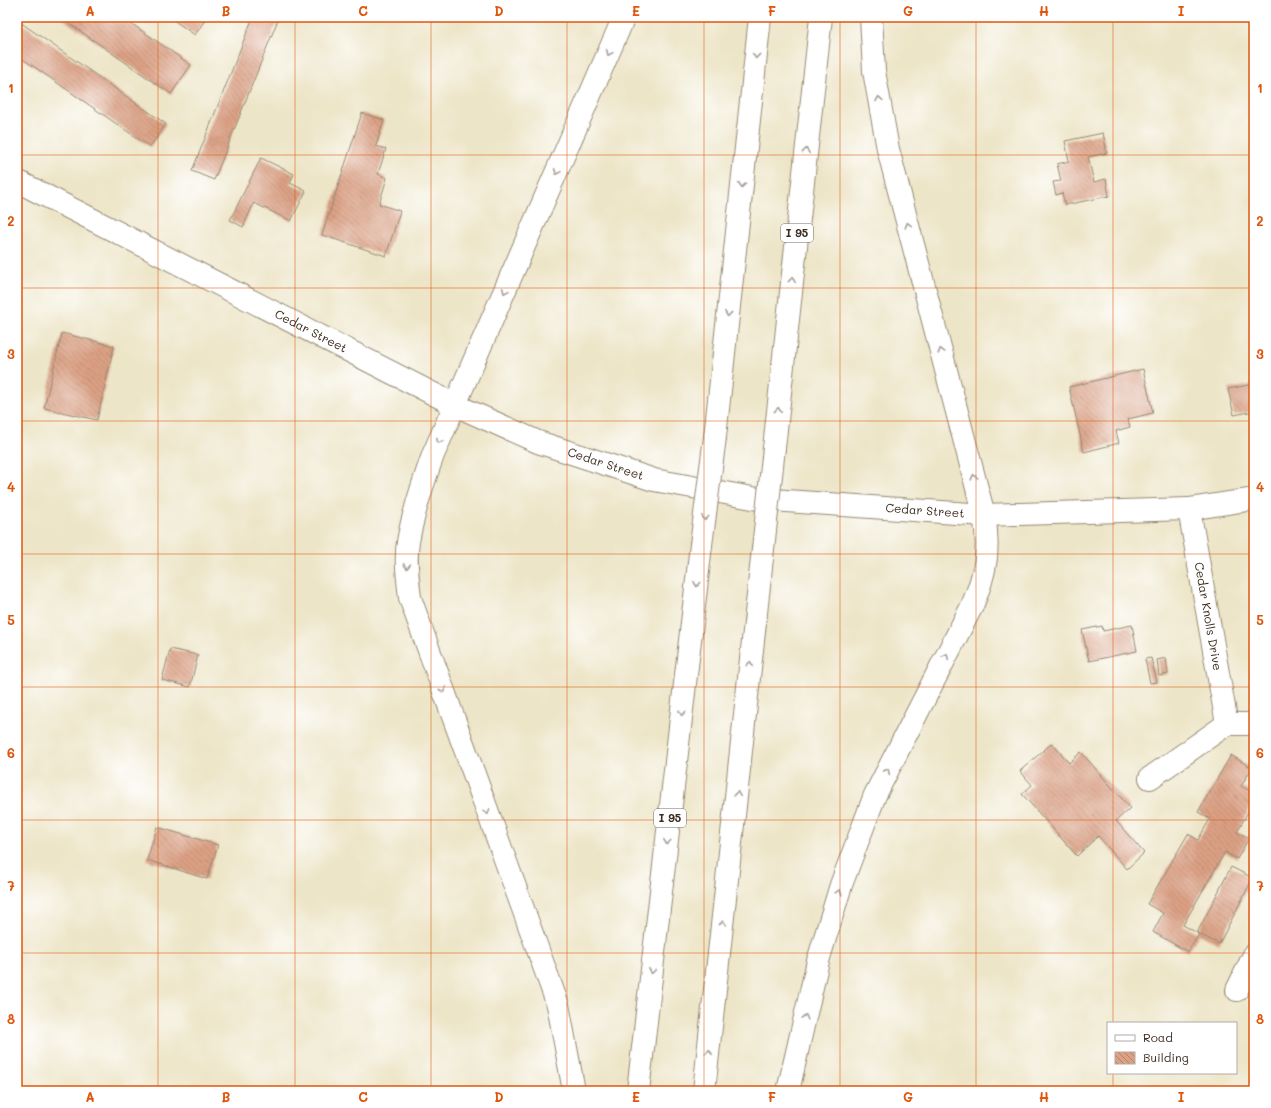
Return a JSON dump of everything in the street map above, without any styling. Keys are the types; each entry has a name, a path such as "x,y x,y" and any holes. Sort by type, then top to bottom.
{"main road":[{"path":"574,1091 558,1005 410,598 407,570 408,543 415,511 433,455 624,17"},
{"name":"I 95","path":"638,1091 701,545 715,438 760,17"},
{"name":"I 95","path":"704,1091 821,17"},
{"path":"788,1091 818,961 841,885 875,795 972,606 985,572 987,558 984,515 888,149 874,71 871,17"},
{"name":"Cedar Street","path":"17,182 455,405 538,442 654,480 758,499 984,515 1189,509 1254,499"},
{"name":"Cedar Knolls Drive","path":"1189,509 1227,724"},
{"path":"1150,778 1227,724 1254,724"},
{"path":"1237,990 1254,955"}],"building":[{"path":"60,17 122,17 191,65 171,94"},
{"path":"169,17 207,17 195,35"},
{"path":"253,17 279,17 214,180 192,171"},
{"path":"17,20 166,124 150,147 17,55"},
{"path":"362,113 384,120 376,146 386,149 378,174 387,178 379,204 400,211 386,256 322,235"},
{"path":"1103,133 1107,153 1088,157 1094,182 1106,179 1109,196 1065,205 1062,193 1056,195 1053,182 1061,181 1057,164 1069,161 1065,141"},
{"path":"261,158 294,174 290,183 306,191 291,221 254,203 243,227 230,220"},
{"path":"62,333 114,346 97,420 44,408"},
{"path":"1143,369 1153,413 1128,419 1130,427 1116,431 1119,443 1084,452 1069,387"},
{"path":"1254,384 1254,411 1234,415 1228,389"},
{"path":"1132,625 1137,651 1089,661 1082,630 1102,626 1103,631"},
{"path":"170,649 198,655 190,687 162,680"},
{"path":"1151,658 1157,682 1150,683 1145,659"},
{"path":"1166,658 1168,674 1159,676 1157,660"},
{"path":"1052,743 1069,763 1081,752 1130,808 1116,821 1144,853 1127,869 1098,836 1077,856 1022,794 1032,785 1020,771"},
{"path":"1231,755 1252,768 1241,786 1254,793 1254,801 1237,832 1249,838 1237,859 1225,852 1183,925 1199,934 1188,952 1153,932 1163,913 1147,904 1188,834 1198,840 1210,819 1198,812"},
{"path":"157,827 218,845 207,879 147,860"},
{"path":"1231,867 1253,878 1219,944 1197,933"}]}
